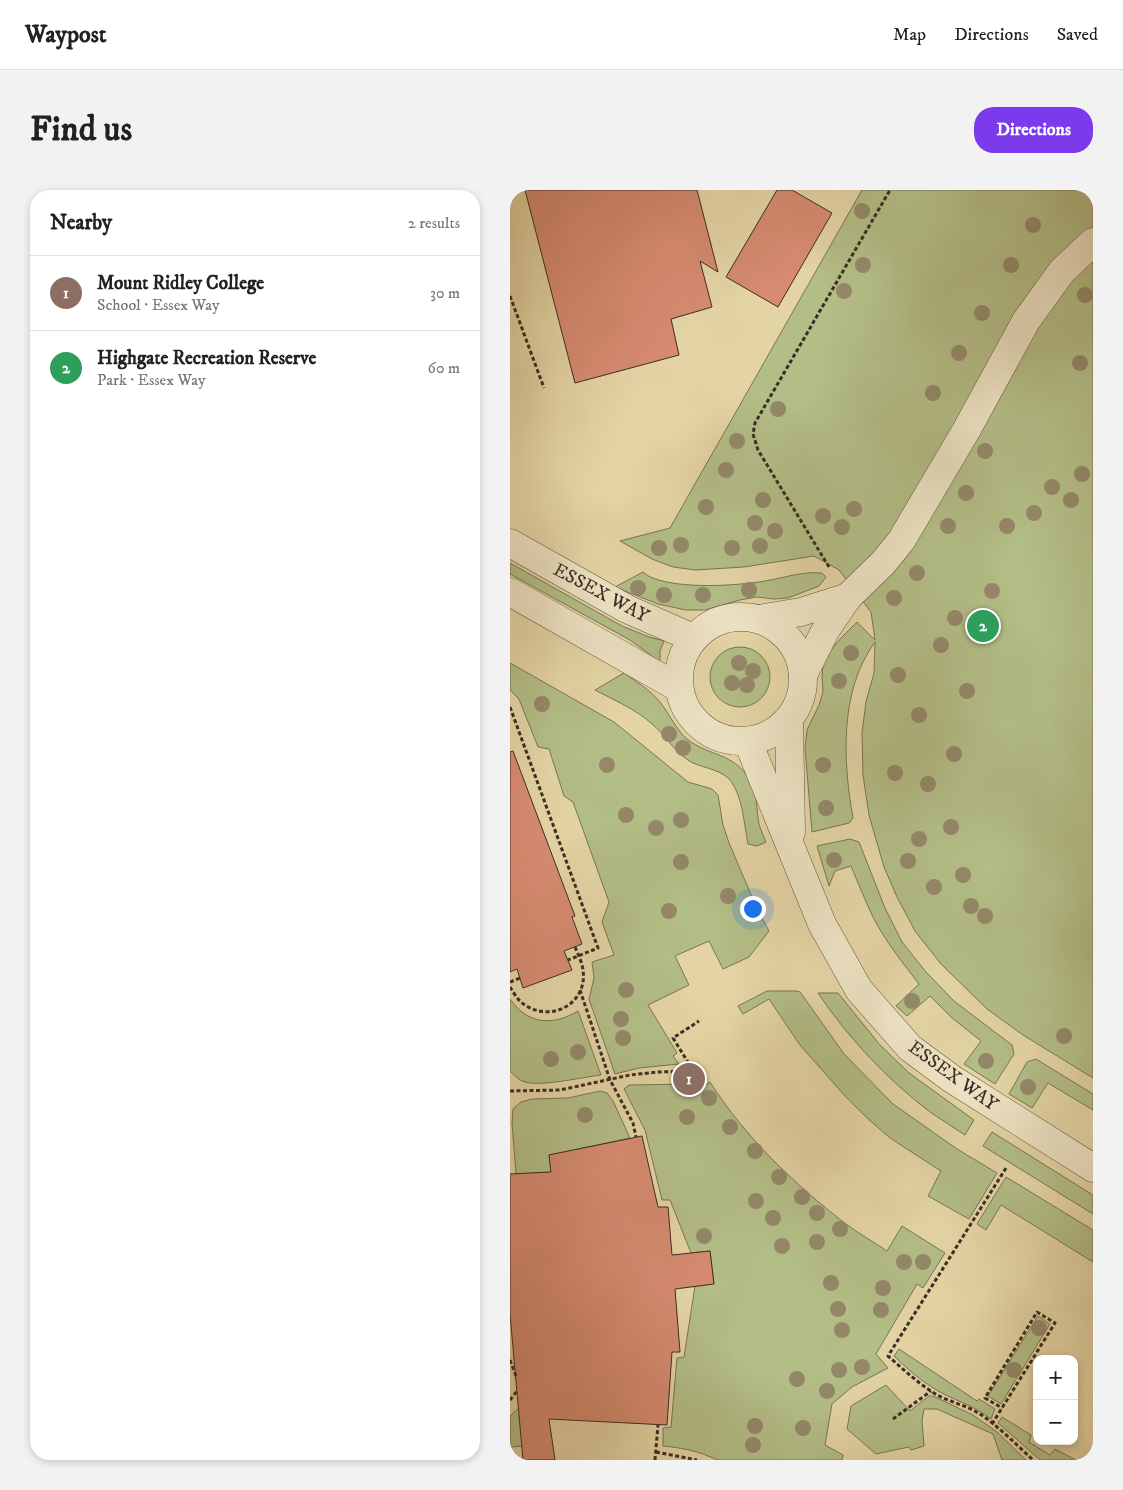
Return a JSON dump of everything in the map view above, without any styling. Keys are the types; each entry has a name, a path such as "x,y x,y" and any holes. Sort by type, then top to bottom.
{"street":[{"path":"803,675 825,631 848,597 883,563 901,541 967,429 1026,321 1062,271 1093,242"},
{"name":"ESSEX WAY","path":"510,543 627,609 693,638"},
{"path":"510,592 679,688"},
{"path":"759,619 801,612 848,597"},
{"name":"ESSEX WAY","path":"741,616 759,619 777,627 790,640 799,656 803,675 802,691 798,706 789,720 763,738 748,742 728,741 711,734 696,722 684,706 679,688 678,670 683,653 693,638 707,626 724,618 741,616"},
{"name":"ESSEX WAY","path":"789,720 791,846"},
{"name":"ESSEX WAY","path":"748,742 822,924 859,990 910,1048 952,1079 1093,1168"}],"path":[{"path":"848,597 758,450 753,434 755,423 890,190"},
{"path":"510,296 544,388"},
{"path":"510,707 598,948 568,960"},
{"path":"510,987 514,995 525,1005 540,1011 554,1011 569,1006 578,996 582,983 583,970 575,947"},
{"path":"510,982 520,978"},
{"path":"580,990 610,1080 633,1123 636,1137"},
{"path":"699,1022 673,1038 699,1080"},
{"path":"510,1091 560,1090 639,1074 693,1071"},
{"path":"1006,1168 888,1356 915,1380 931,1391 982,1415 1033,1460"},
{"path":"992,1424 1002,1408 1055,1323 1037,1312 984,1398 1002,1408"},
{"path":"510,1360 516,1376"},
{"path":"510,1400 517,1391"},
{"path":"893,1419 931,1391"},
{"path":"655,1460 658,1425"},
{"path":"656,1452 697,1460"}],"green space":[{"path":"862,190 1093,190 1093,1078 1023,1035 987,1009 941,964 915,931 897,897 884,867 869,815 863,775 862,732 866,702 874,673 875,642 863,661 855,682 847,727 847,774 853,818 849,823 812,832 805,748 807,730 823,692 823,664 830,651 857,622 875,640 871,612 839,570 814,556 744,567 695,570 673,567 652,559 620,541 670,528"},
{"path":"510,563 622,626 664,641 660,651 660,662 630,640 510,574"},
{"path":"643,572 652,578 664,581 708,586 753,583 807,573 822,573 826,577 819,586 788,598 757,597 705,610 686,610 658,604 615,587"},
{"path":"740,647 757,652 765,660 770,677 765,694 757,702 740,707 723,702 715,694 710,677 715,660 723,652"},
{"path":"510,663 614,722 688,782 712,789 718,795 723,825 729,843 758,911 769,931 749,957 723,969 709,941 675,956 689,985 648,1005 677,1053 673,1056 679,1064 639,1068 615,1074 589,999 594,978 592,962 614,955 602,922 609,902 573,802 564,796 549,749 538,747 519,699 510,690"},
{"path":"624,673 656,698 687,739 704,749 729,759 743,771 753,785 759,824 766,842 757,846 748,844 738,795 727,777 693,763 676,750 645,718 595,690"},
{"path":"850,839 859,842 885,908 902,942 926,972 954,1001 1012,1045 1014,1054 995,1084 964,1064 981,1041 951,1017 930,996 907,1016 896,1006 919,984 883,935 851,866 835,871 829,886 817,846"},
{"path":"767,991 800,992 844,1054 893,1104 957,1149 997,1173 969,1219 928,1196 941,1171 890,1138 845,1096 800,1045 769,999 743,1014 738,1006"},
{"path":"818,993 838,993 880,1045 909,1073 974,1120 965,1135 930,1112 884,1072 855,1042"},
{"path":"510,999 525,1014 541,1020 559,1019 578,1011 601,1075 538,1083 529,1083 517,1078 510,1071"},
{"path":"1036,1059 1093,1094 1093,1110 1048,1083 1032,1108 1009,1094 1027,1062"},
{"path":"710,1082 739,1122 772,1159 808,1193 851,1228 887,1251 902,1226 945,1253 923,1288 917,1284 876,1354 888,1368 852,1387 832,1404 825,1445 843,1455 842,1460 717,1460 691,1450 663,1446 663,1428 671,1427 677,1358 684,1357 695,1286 714,1283 710,1251 691,1253 670,1200 662,1200 645,1130 624,1089 629,1085 691,1084 696,1091"},
{"path":"600,1091 607,1093 613,1101 630,1138 549,1155 551,1172 516,1174 512,1123 513,1109 521,1102 532,1099 568,1098"},
{"path":"992,1132 1093,1195 1093,1214 983,1146"},
{"path":"1006,1177 1093,1230 1093,1262 1001,1205 986,1230 977,1224"},
{"path":"1038,1316 1050,1324 1001,1404 988,1396"},
{"path":"899,1349 977,1401 979,1399 995,1409 991,1419 928,1385 894,1356"},
{"path":"886,1385 910,1411 929,1396 933,1396 973,1415 997,1432 1026,1460 1002,1460 993,1434 937,1409 924,1409 922,1421 924,1446 911,1450 909,1447 876,1454 847,1429 851,1406"},
{"path":"519,1408 524,1446 510,1447 510,1416"},
{"path":"1002,1417 1031,1435 1029,1442 1050,1455 1055,1449 1076,1460 1040,1460 998,1423"}],"building":[{"path":"525,190 697,190 718,272 700,261 712,307 671,319 679,355 575,383"},
{"path":"777,190 792,190 832,213 778,307 726,277"},
{"path":"513,751 575,916 572,917 582,944 564,951 572,970 523,988 517,969 510,972 510,752"},
{"path":"642,1136 658,1207 668,1207 672,1255 710,1251 714,1284 675,1289 680,1352 672,1352 667,1425 549,1419 555,1460 523,1460 510,1314 510,1174 551,1172 549,1155"}],"place":[{"name":"Highgate Recreation Reserve","path":"983,626"},
{"name":"Mount Ridley College","path":"689,1079"}]}
